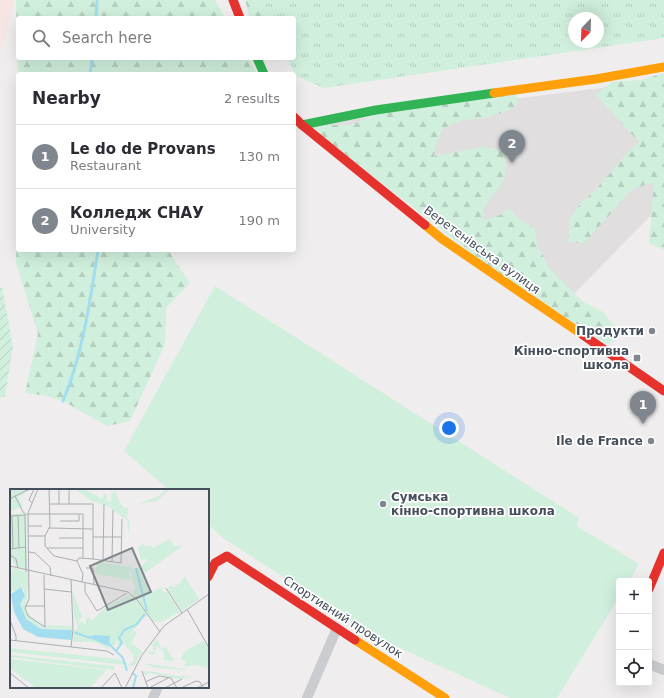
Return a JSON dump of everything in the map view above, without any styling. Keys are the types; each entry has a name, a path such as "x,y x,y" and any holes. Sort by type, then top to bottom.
{"street":[{"path":"233,0 239,16"},
{"path":"258,60 263,72"},
{"path":"302,125 376,110 596,79 664,67"},
{"name":"Веретенівська вулиця","path":"296,119 442,239 664,391"},
{"path":"652,582 664,553"},
{"name":"Спортивний провулок","path":"209,575 215,563 227,556 445,698"},
{"path":"307,698 338,628"},
{"path":"652,665 664,670"},
{"path":"153,698 158,688"}],"shaded area":[{"path":"0,0 15,0 0,53"},
{"path":"664,80 664,202 559,309 308,125"}],"green space":[{"path":"16,0 215,0 224,16 16,16"},
{"path":"245,0 271,0 274,16 249,16"},
{"path":"261,0 664,0 664,38 604,47 604,12 568,12 568,48 596,48 324,88 296,76 296,72 294,72 288,60 296,60 296,16 268,16"},
{"path":"17,60 249,60 256,72 18,72"},
{"path":"664,73 664,250 649,243 654,182 633,189 584,243 568,242 570,218 579,205 598,187 629,151 639,142 596,95 612,82 641,80"},
{"path":"517,93 518,103 509,110 486,118 462,120 444,128 437,141 434,156 482,147 505,150 505,176 499,188 483,209 484,220 501,215 509,208 517,217 535,229 538,246 549,268 583,302 603,312 613,325 615,339 608,345 493,270 308,125 350,125 379,114"},
{"path":"16,252 169,252 190,283 166,308 165,344 130,421 107,426 63,401 43,395 25,393 38,334 16,263"},
{"name":"Сумська кінно-спортивна школа","path":"215,286 579,518 577,526 639,564 631,578 616,578 616,602 557,698 510,698 372,635 222,537 209,525 209,489 168,489 124,451"},
{"path":"0,288 2,288 13,346 5,396 0,398"}],"waterway":[{"path":"96,16 97,0"},
{"path":"90,72 92,60"},
{"path":"63,401 81,346 89,308 98,252"}],"traffic: fast":[{"path":"258,60 263,72"},
{"path":"302,125 376,110 494,93"}],"traffic: slow":[{"path":"494,93 596,79 664,67"},
{"path":"425,225 442,239 583,335"},
{"path":"355,640 445,698"}],"traffic: jam":[{"path":"233,0 239,16"},
{"path":"296,119 425,225"},
{"path":"583,335 664,391"},
{"path":"652,582 664,553"},
{"path":"209,575 215,563 227,556 355,640"}],"place":[{"name":"Колледж СНАУ","path":"512,163"},
{"name":"Продукти","path":"652,331"},
{"name":"Кінно-спортивна школа","path":"637,358"},
{"name":"Le do de Provans","path":"643,424"},
{"name":"Ile de France","path":"651,441"},
{"name":"Сумська кінно-спортивна школа","path":"383,504"}]}
